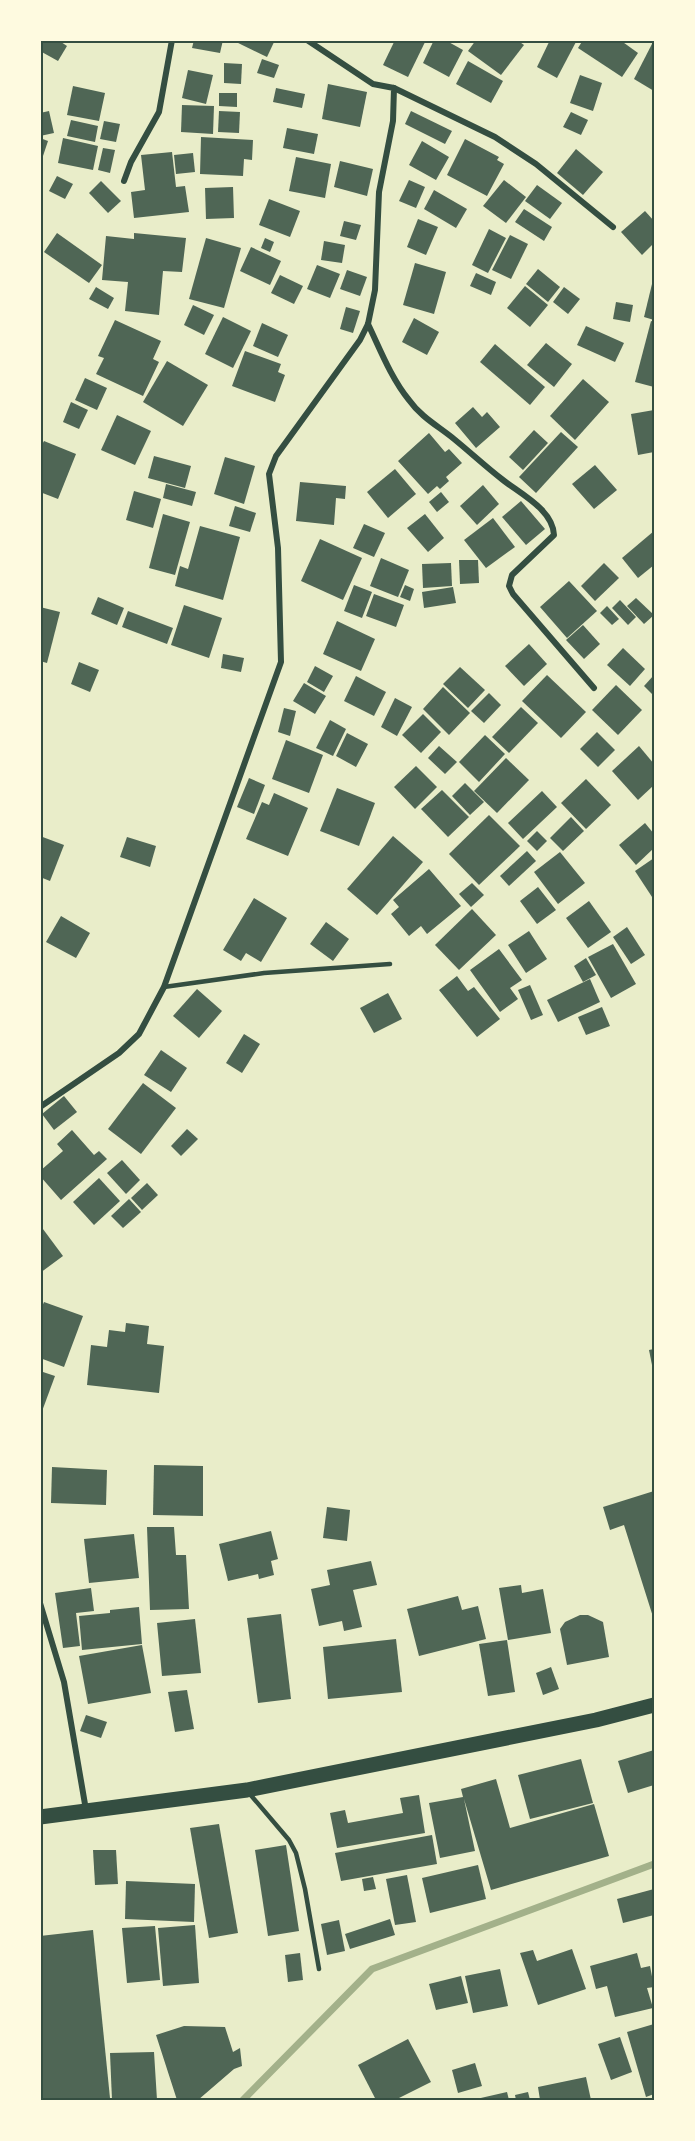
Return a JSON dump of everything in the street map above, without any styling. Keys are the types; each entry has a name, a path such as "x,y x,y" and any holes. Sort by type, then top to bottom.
{"main road":[{"path":"40,1817 247,1790 596,1720 654,1705"}],"street":[{"path":"124,181 131,162 159,112 172,40"},
{"path":"308,40 373,84 394,88 495,137 536,164 613,227"},
{"path":"40,1107 119,1053 139,1034 164,987 281,662 278,548 269,474 276,456 360,340 368,324 375,290 379,192 393,121 394,88"},
{"path":"368,324 391,372 408,400 428,421 452,437 490,470 541,508 553,526 554,535 512,575 509,586 513,594 594,688"},
{"path":"40,1603 64,1682 86,1811"}],"lane":[{"path":"164,987 264,973 390,964"},
{"path":"247,1790 289,1840 296,1853 305,1889 319,1969"}],"building":[{"path":"43,40 58,40 67,46 58,61 40,51"},
{"path":"194,40 223,40 220,53 192,48"},
{"path":"232,40 275,40 267,57"},
{"path":"395,40 426,40 408,77 383,65"},
{"path":"434,40 445,40 463,50 449,77 423,63"},
{"path":"476,40 517,40 524,45 501,75 468,51"},
{"path":"550,40 577,40 557,78 537,67"},
{"path":"583,40 620,40 638,53 622,77 578,48"},
{"path":"654,40 654,91 634,79"},
{"path":"262,59 279,65 274,78 257,73"},
{"path":"468,61 503,81 491,103 456,84"},
{"path":"224,63 242,64 241,84 224,83"},
{"path":"188,70 213,75 206,104 182,98"},
{"path":"580,75 602,83 593,111 570,103"},
{"path":"328,84 367,92 360,127 322,119"},
{"path":"73,86 105,93 99,121 67,115"},
{"path":"276,88 305,94 302,108 273,102"},
{"path":"219,93 237,93 237,107 219,106"},
{"path":"182,105 214,106 213,134 181,132"},
{"path":"49,111 54,133 40,136 40,113"},
{"path":"219,111 240,112 239,133 218,132"},
{"path":"411,111 452,131 445,144 405,124"},
{"path":"571,112 588,120 581,135 563,127"},
{"path":"71,120 98,126 95,142 67,136"},
{"path":"104,121 120,124 116,142 100,139"},
{"path":"287,128 318,134 314,154 283,148"},
{"path":"201,137 253,140 252,160 244,159 243,176 200,174"},
{"path":"40,138 48,141 41,162 40,162"},
{"path":"63,138 98,146 93,170 58,163"},
{"path":"465,139 499,157 497,160 504,164 487,196 447,175"},
{"path":"422,141 449,157 436,180 409,165"},
{"path":"103,148 115,150 110,173 98,170"},
{"path":"576,149 603,172 583,195 557,173"},
{"path":"172,152 176,187 185,186 189,212 134,218 131,192 145,190 141,155"},
{"path":"193,153 195,172 176,174 174,155"},
{"path":"296,157 331,164 325,198 289,191"},
{"path":"340,161 373,169 367,196 334,187"},
{"path":"57,176 73,184 65,199 49,191"},
{"path":"409,180 425,187 416,208 399,201"},
{"path":"504,180 526,197 506,223 483,206"},
{"path":"101,181 121,201 108,213 89,193"},
{"path":"537,185 562,203 550,219 525,201"},
{"path":"233,187 234,218 206,219 205,188"},
{"path":"434,190 467,209 456,228 424,209"},
{"path":"269,199 300,211 290,237 259,225"},
{"path":"524,209 552,227 544,241 515,222"},
{"path":"645,211 654,221 654,243 642,255 621,232"},
{"path":"418,219 438,227 426,255 407,247"},
{"path":"344,221 361,225 356,240 340,236"},
{"path":"489,229 506,238 488,273 472,265"},
{"path":"57,233 102,265 89,283 44,252"},
{"path":"134,233 186,238 182,272 163,271 159,315 125,311 128,282 102,280 106,236 134,239"},
{"path":"510,235 528,244 511,279 492,270"},
{"path":"206,238 241,248 224,308 189,299"},
{"path":"265,238 274,242 270,252 261,248"},
{"path":"324,241 345,245 342,263 321,260"},
{"path":"251,247 281,261 270,285 240,271"},
{"path":"415,263 446,272 434,314 403,305"},
{"path":"317,265 340,274 330,298 307,289"},
{"path":"538,269 560,287 548,302 526,284"},
{"path":"347,270 367,277 360,296 340,289"},
{"path":"476,273 496,282 491,295 470,286"},
{"path":"280,275 303,286 294,304 271,293"},
{"path":"652,284 654,285 654,320 644,317"},
{"path":"525,286 548,305 530,327 507,308"},
{"path":"96,287 114,298 108,309 89,299"},
{"path":"564,287 580,299 568,314 553,302"},
{"path":"616,302 633,305 630,322 613,319"},
{"path":"193,305 214,315 204,335 184,325"},
{"path":"346,307 360,311 353,333 340,329"},
{"path":"223,317 251,331 233,368 205,354"},
{"path":"414,318 439,332 427,355 402,342"},
{"path":"115,320 161,341 153,359 159,362 143,396 96,374 104,358 98,356"},
{"path":"651,321 654,322 654,387 635,382"},
{"path":"262,323 288,335 278,357 253,346"},
{"path":"586,326 624,343 615,362 577,345"},
{"path":"546,343 572,364 554,387 527,365"},
{"path":"495,344 545,387 530,405 480,362"},
{"path":"245,351 281,364 278,372 285,375 275,402 232,386"},
{"path":"167,361 208,385 183,426 143,402"},
{"path":"85,378 107,388 97,410 75,400"},
{"path":"583,379 609,402 575,440 550,416"},
{"path":"71,402 88,410 79,429 63,422"},
{"path":"473,407 482,417 487,412 500,427 476,448 455,423"},
{"path":"654,410 654,452 638,455 631,414"},
{"path":"117,415 151,431 135,465 101,450"},
{"path":"534,430 548,443 523,470 509,457"},
{"path":"561,432 578,447 536,493 519,477"},
{"path":"429,433 445,452 449,449 462,463 446,477 449,481 440,489 437,486 428,494 398,461"},
{"path":"44,441 76,454 58,499 40,492 40,448"},
{"path":"154,456 191,466 185,488 148,478"},
{"path":"225,457 255,466 244,504 214,494"},
{"path":"595,465 617,490 594,509 572,484"},
{"path":"395,469 416,494 388,518 367,492"},
{"path":"300,482 346,486 345,499 336,498 334,525 296,521"},
{"path":"166,484 196,492 192,506 163,498"},
{"path":"483,485 499,504 477,525 460,506"},
{"path":"134,491 161,499 153,528 126,520"},
{"path":"441,492 449,502 437,512 429,502"},
{"path":"521,501 545,529 526,545 502,517"},
{"path":"235,506 256,513 250,532 229,526"},
{"path":"163,514 190,522 175,575 149,568"},
{"path":"425,514 444,538 428,552 407,528"},
{"path":"493,518 515,547 486,568 464,540"},
{"path":"364,524 385,533 374,557 353,548"},
{"path":"200,526 240,537 223,600 175,586 180,566 188,569"},
{"path":"654,531 654,565 638,578 622,558"},
{"path":"320,539 362,558 343,600 301,581"},
{"path":"381,558 409,570 398,597 370,586"},
{"path":"459,560 478,560 479,583 460,584"},
{"path":"451,563 452,586 423,588 422,564"},
{"path":"604,563 619,578 595,601 581,586"},
{"path":"569,581 597,611 567,638 540,607"},
{"path":"354,585 372,592 362,618 344,611"},
{"path":"405,585 414,589 410,601 400,597"},
{"path":"453,587 456,603 424,608 422,592"},
{"path":"374,594 404,605 396,627 366,616"},
{"path":"98,597 124,608 117,625 91,614"},
{"path":"636,598 654,615 644,624 627,606"},
{"path":"620,600 636,617 628,625 612,608"},
{"path":"184,605 222,618 209,658 171,645"},
{"path":"607,606 619,619 612,625 600,613"},
{"path":"40,607 60,612 47,663 40,661"},
{"path":"128,611 173,628 167,644 122,627"},
{"path":"337,621 375,639 361,671 323,654"},
{"path":"583,625 600,644 584,659 566,640"},
{"path":"529,644 547,664 524,686 505,666"},
{"path":"623,648 645,669 630,686 607,665"},
{"path":"223,654 244,658 241,672 221,668"},
{"path":"79,662 99,670 90,692 71,684"},
{"path":"315,666 333,676 324,692 307,682"},
{"path":"460,667 485,690 468,708 443,684"},
{"path":"547,675 586,712 561,738 522,701"},
{"path":"654,675 654,696 644,686"},
{"path":"356,676 386,692 374,716 344,701"},
{"path":"304,683 326,696 315,714 293,701"},
{"path":"616,685 642,710 618,735 592,710"},
{"path":"443,687 470,713 449,735 423,709"},
{"path":"489,693 501,705 484,723 471,711"},
{"path":"395,698 412,707 397,736 381,727"},
{"path":"521,707 538,723 509,753 492,737"},
{"path":"284,708 296,711 290,736 278,732"},
{"path":"423,714 441,732 421,753 402,735"},
{"path":"330,720 346,729 333,756 316,748"},
{"path":"597,732 615,750 598,767 580,749"},
{"path":"347,733 368,744 356,767 336,756"},
{"path":"485,735 505,754 479,782 459,762"},
{"path":"286,740 323,755 309,793 272,779"},
{"path":"439,746 457,762 445,774 428,758"},
{"path":"639,746 654,764 654,785 638,800 612,771"},
{"path":"506,758 529,780 497,813 474,791"},
{"path":"416,766 437,787 415,809 394,787"},
{"path":"249,778 265,785 254,814 237,807"},
{"path":"586,779 611,805 586,829 561,803"},
{"path":"465,783 484,802 470,815 452,796"},
{"path":"337,788 375,803 359,846 320,831"},
{"path":"442,790 469,817 448,837 421,809"},
{"path":"542,791 557,807 523,839 508,823"},
{"path":"274,793 308,808 288,856 246,839 262,802 269,805"},
{"path":"489,815 520,846 479,885 449,854"},
{"path":"571,817 584,831 563,851 550,838"},
{"path":"645,823 654,834 654,848 636,865 619,845"},
{"path":"537,831 547,841 537,851 527,841"},
{"path":"40,836 64,845 50,881 40,877"},
{"path":"393,836 423,862 377,915 347,889"},
{"path":"127,837 156,846 150,867 120,857"},
{"path":"527,851 536,861 509,886 500,876"},
{"path":"560,852 585,883 558,904 534,872"},
{"path":"654,858 654,900 635,871"},
{"path":"429,869 461,906 427,934 421,926 409,936 391,914 399,907 393,900"},
{"path":"472,883 484,895 471,907 459,894"},
{"path":"538,887 556,910 537,924 520,901"},
{"path":"254,898 287,918 261,962 246,953 241,961 223,950"},
{"path":"589,901 611,932 588,948 566,918"},
{"path":"472,909 496,935 459,970 435,945"},
{"path":"61,916 90,933 76,958 46,942"},
{"path":"326,922 349,939 333,961 310,944"},
{"path":"627,927 645,955 631,964 613,937"},
{"path":"529,931 547,959 526,973 508,945"},
{"path":"613,944 636,984 611,998 588,957"},
{"path":"499,949 522,980 510,988 518,999 500,1012 470,970"},
{"path":"586,958 596,975 583,982 574,966"},
{"path":"457,976 468,991 474,987 500,1019 477,1037 439,990"},
{"path":"590,979 600,1002 558,1022 547,1000"},
{"path":"530,985 543,1015 531,1020 518,990"},
{"path":"197,989 222,1011 199,1038 173,1016"},
{"path":"388,993 402,1019 374,1033 360,1008"},
{"path":"602,1007 610,1026 586,1035 578,1017"},
{"path":"244,1034 260,1044 242,1073 226,1063"},
{"path":"161,1050 187,1068 171,1092 144,1075"},
{"path":"143,1083 176,1108 141,1154 108,1129"},
{"path":"64,1096 77,1112 54,1130 42,1114"},
{"path":"187,1129 198,1139 181,1156 171,1146"},
{"path":"72,1130 94,1155 99,1151 107,1159 61,1200 40,1176 40,1171 63,1151 57,1144"},
{"path":"122,1160 140,1180 126,1194 107,1173"},
{"path":"99,1178 120,1201 94,1225 73,1202"},
{"path":"147,1183 158,1195 142,1210 131,1198"},
{"path":"129,1199 141,1212 123,1228 111,1216"},
{"path":"40,1225 63,1256 40,1273"},
{"path":"44,1302 83,1316 64,1367 40,1358 40,1311"},
{"path":"126,1323 149,1326 147,1344 164,1346 159,1393 87,1385 91,1345 107,1347 109,1330 125,1332"},
{"path":"654,1349 654,1370 653,1370 649,1350"},
{"path":"40,1371 55,1376 41,1414 40,1414"},
{"path":"154,1465 203,1466 203,1516 153,1515"},
{"path":"52,1467 107,1470 106,1505 51,1503"},
{"path":"654,1491 654,1620 624,1525 610,1530 603,1507"},
{"path":"327,1507 350,1510 347,1541 323,1538"},
{"path":"147,1527 174,1527 176,1555 186,1555 189,1609 150,1610"},
{"path":"271,1531 278,1559 271,1561 274,1575 259,1579 258,1574 228,1581 219,1544"},
{"path":"134,1534 139,1578 89,1583 84,1539"},
{"path":"371,1561 377,1585 353,1590 362,1627 344,1631 342,1621 319,1626 311,1589 330,1585 327,1570"},
{"path":"521,1585 522,1593 543,1589 551,1633 508,1640 499,1588"},
{"path":"91,1588 94,1611 76,1613 80,1646 63,1648 55,1593"},
{"path":"458,1596 462,1610 478,1606 486,1639 419,1656 407,1609"},
{"path":"139,1607 142,1644 82,1650 79,1616"},
{"path":"281,1614 291,1699 258,1703 247,1618"},
{"path":"580,1615 588,1615 603,1622 609,1657 567,1665 560,1629 565,1622"},
{"path":"195,1619 201,1673 162,1676 157,1623"},
{"path":"396,1639 402,1692 328,1699 323,1647"},
{"path":"507,1640 515,1692 488,1696 479,1644"},
{"path":"142,1645 151,1693 88,1704 79,1656"},
{"path":"551,1667 559,1689 543,1695 536,1673"},
{"path":"187,1690 194,1729 175,1732 168,1692"},
{"path":"86,1715 107,1722 101,1738 80,1731"},
{"path":"654,1750 654,1785 628,1793 618,1761"},
{"path":"581,1759 593,1803 530,1819 518,1775"},
{"path":"496,1779 510,1828 594,1804 609,1856 491,1890 464,1799 475,1851 440,1858 429,1803 463,1797 461,1789"},
{"path":"419,1795 425,1833 337,1848 330,1813 345,1810 348,1823 403,1813 400,1798"},
{"path":"219,1824 238,1933 209,1938 190,1828"},
{"path":"432,1835 437,1864 341,1881 335,1853"},
{"path":"286,1845 299,1931 268,1936 255,1850"},
{"path":"93,1850 116,1850 118,1884 95,1885"},
{"path":"478,1865 486,1899 430,1913 422,1878"},
{"path":"407,1875 416,1922 395,1925 386,1879"},
{"path":"373,1877 376,1889 364,1891 362,1879"},
{"path":"126,1881 195,1884 194,1922 125,1919"},
{"path":"654,1889 654,1915 623,1923 617,1899"},
{"path":"390,1919 395,1935 350,1949 345,1934"},
{"path":"339,1920 345,1951 327,1955 321,1924"},
{"path":"195,1925 199,1983 163,1986 158,1928"},
{"path":"155,1926 160,1980 127,1983 122,1928"},
{"path":"93,1930 110,2098 40,2100 40,1936"},
{"path":"572,1949 586,1989 538,2005 520,1953 533,1950 537,1961"},
{"path":"300,1953 303,1980 288,1982 285,1955"},
{"path":"637,1953 641,1968 650,1966 654,1987 647,1988 653,2008 615,2017 607,1986 596,1989 590,1966"},
{"path":"500,1969 508,2006 473,2013 465,1976"},
{"path":"461,1976 468,2003 436,2010 429,1984"},
{"path":"654,2024 654,2094 646,2097 627,2032"},
{"path":"184,2026 225,2027 233,2052 240,2048 242,2066 234,2069 198,2100 177,2100 156,2035"},
{"path":"620,2037 632,2072 611,2080 598,2044"},
{"path":"408,2039 431,2082 395,2100 376,2100 358,2065"},
{"path":"154,2052 157,2100 112,2100 110,2053"},
{"path":"475,2063 482,2086 458,2093 452,2070"},
{"path":"586,2077 591,2100 540,2100 538,2087"},
{"path":"507,2092 509,2100 472,2100"},
{"path":"528,2092 530,2100 516,2100 515,2095"}],"waterway":[{"path":"243,2100 372,1969 654,1864"}]}
